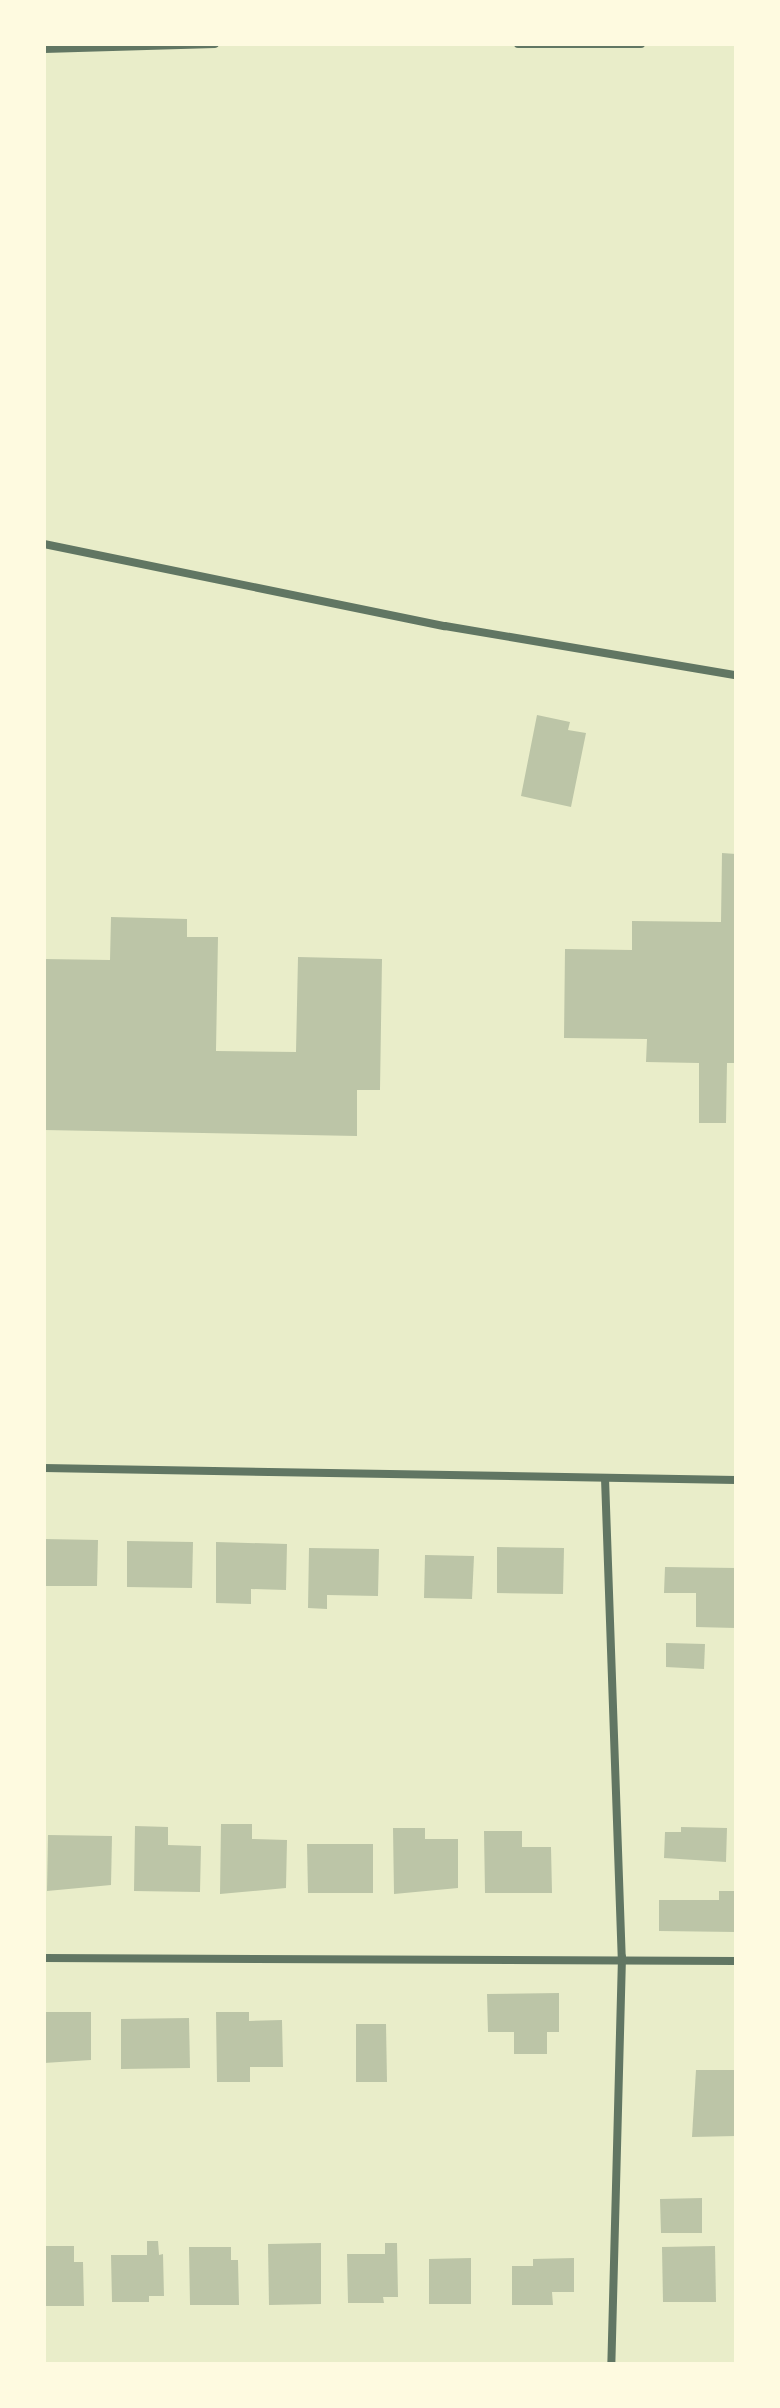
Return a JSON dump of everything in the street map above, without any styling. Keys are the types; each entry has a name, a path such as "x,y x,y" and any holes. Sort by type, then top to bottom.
{"street":[{"path":"44,49 215,44"},
{"path":"518,44 641,44"},
{"path":"44,544 445,626 736,675"},
{"path":"44,1468 736,1480"},
{"path":"605,1478 622,1957 611,2364"},
{"path":"44,1958 622,1957 736,1961"}],"building":[{"path":"537,715 570,722 568,730 586,733 571,807 521,796"},
{"path":"722,853 736,854 736,1063 727,1063 726,1123 699,1123 699,1063 646,1062 647,1039 564,1038 565,949 632,950 632,921 721,922"},
{"path":"111,917 187,919 187,937 218,937 216,1051 296,1052 298,957 382,959 380,1090 357,1090 357,1136 44,1130 44,959 110,960"},
{"path":"44,1539 98,1540 97,1586 44,1586"},
{"path":"127,1541 193,1542 192,1588 127,1587"},
{"path":"216,1542 287,1544 286,1590 251,1589 251,1604 216,1603"},
{"path":"497,1547 564,1548 563,1594 497,1593"},
{"path":"309,1548 379,1549 378,1596 327,1595 327,1609 308,1608"},
{"path":"425,1555 474,1556 472,1599 424,1598"},
{"path":"665,1567 736,1568 736,1628 696,1627 696,1593 664,1593"},
{"path":"666,1643 705,1644 704,1669 666,1667"},
{"path":"221,1824 252,1824 252,1839 287,1840 286,1888 220,1894"},
{"path":"135,1826 168,1827 168,1845 201,1846 200,1892 134,1891"},
{"path":"681,1827 727,1828 726,1862 664,1858 665,1832 681,1832"},
{"path":"393,1828 425,1828 425,1839 458,1839 458,1888 394,1894"},
{"path":"484,1831 522,1831 522,1847 551,1847 552,1893 485,1893"},
{"path":"48,1835 112,1836 111,1885 47,1891"},
{"path":"307,1844 373,1844 373,1893 308,1893"},
{"path":"719,1891 736,1891 736,1932 659,1931 659,1900 719,1900"},
{"path":"559,1993 559,2032 547,2032 547,2054 514,2054 514,2032 488,2032 487,1994"},
{"path":"44,2012 91,2012 91,2060 44,2063"},
{"path":"216,2012 249,2012 249,2021 282,2020 283,2067 250,2067 250,2082 217,2082"},
{"path":"189,2018 190,2068 121,2069 121,2019"},
{"path":"356,2024 386,2024 387,2082 356,2082"},
{"path":"696,2070 736,2070 736,2136 692,2137"},
{"path":"702,2198 702,2233 661,2233 660,2199"},
{"path":"147,2241 158,2241 159,2255 163,2254 164,2296 149,2296 149,2302 112,2302 111,2255 147,2255"},
{"path":"321,2243 321,2304 269,2305 268,2244"},
{"path":"385,2243 397,2243 398,2297 383,2297 384,2303 348,2303 347,2254 385,2254"},
{"path":"44,2246 74,2246 74,2262 83,2262 84,2306 44,2306"},
{"path":"715,2246 716,2302 663,2302 662,2247"},
{"path":"189,2247 231,2247 231,2260 238,2260 239,2305 190,2305"},
{"path":"471,2258 471,2304 429,2304 429,2259"},
{"path":"574,2258 574,2292 552,2292 553,2305 512,2305 512,2266 533,2266 533,2259"}]}
